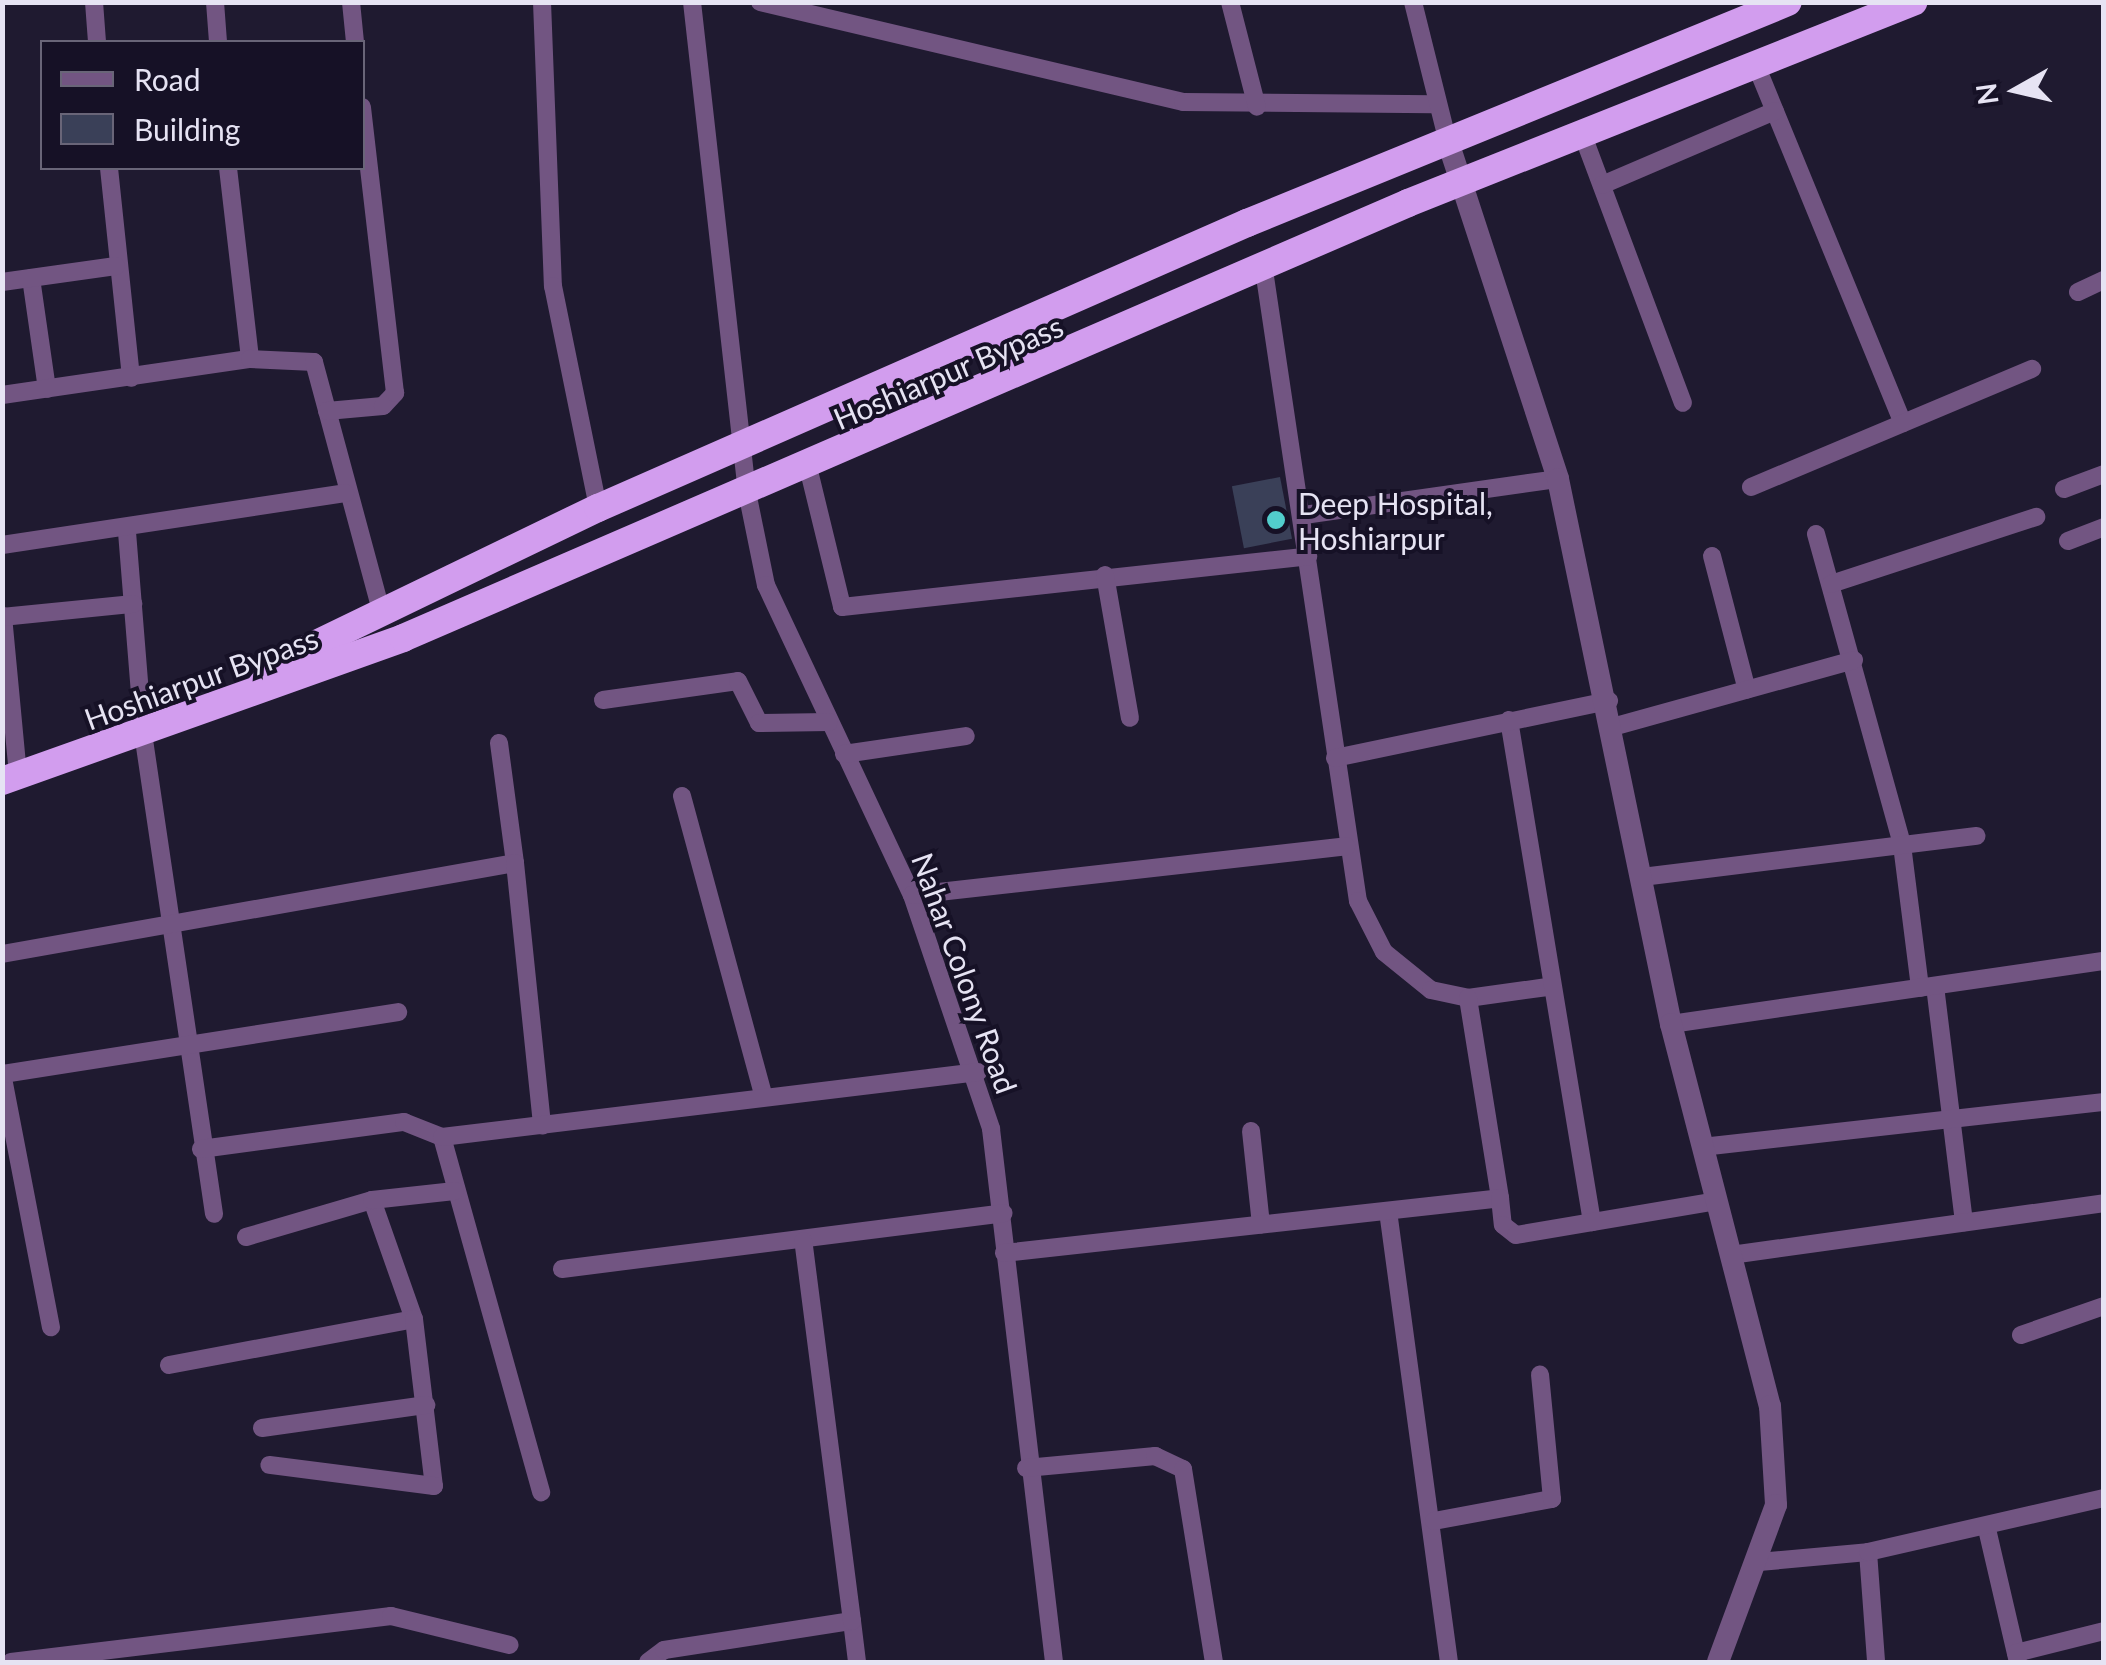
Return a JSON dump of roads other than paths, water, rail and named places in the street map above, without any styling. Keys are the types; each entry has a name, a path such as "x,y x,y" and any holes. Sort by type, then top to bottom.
{"highway":[{"path":"260,688 281,661 598,508 1448,142 1788,2"},
{"name":"Hoshiarpur Bypass","path":"10,778 143,734 260,688 294,682 808,467 1463,181 1913,2"}],"street":[{"path":"94,2 98,40"},
{"path":"215,2 218,40"},
{"path":"350,2 355,40"},
{"path":"542,2 553,286 598,508"},
{"name":"Nahar Colony Road","path":"692,2 748,492 774,608 912,895 978,1072 1002,1212 1026,1468 1054,1662"},
{"path":"760,2 1137,94 1258,107 1434,104"},
{"path":"1230,2 1258,107"},
{"path":"1412,2 1434,104 1463,181 1558,479 1616,726 1671,1024 1731,1255 1778,1462 1759,1562 1718,1662"},
{"path":"1756,65 1903,423"},
{"path":"1602,185 1775,112"},
{"path":"328,411 383,406 395,393 365,133"},
{"path":"1582,134 1683,403"},
{"path":"109,170 116,266 132,378"},
{"path":"228,170 250,358"},
{"path":"2,282 116,266"},
{"path":"1264,270 1304,515 1346,846 1358,901 1384,952 1431,990 1468,998 1547,987"},
{"path":"30,278 47,389"},
{"path":"2078,292 2104,280"},
{"path":"2,395 250,358 314,362 345,493 381,611"},
{"path":"1751,487 2032,369"},
{"path":"808,467 842,607 1105,575 1308,556"},
{"path":"2064,488 2104,474"},
{"path":"1304,515 1558,479"},
{"path":"2,545 127,532 345,493"},
{"path":"1831,584 2036,517"},
{"path":"2068,541 2104,527"},
{"path":"127,532 143,734 214,1214"},
{"path":"1816,534 1854,660 1902,846 1952,1120 1964,1222"},
{"path":"1712,556 1747,690"},
{"path":"1105,575 1130,718"},
{"path":"10,778 3,616 133,604"},
{"path":"1616,726 1854,660"},
{"path":"603,700 738,682 750,690 758,724 829,722"},
{"path":"1335,758 1609,701"},
{"path":"1509,720 1547,987 1592,1222"},
{"path":"844,754 966,736"},
{"path":"500,742 542,1126"},
{"path":"682,796 762,1095"},
{"path":"1642,877 1976,836"},
{"path":"912,895 1346,846"},
{"path":"2,954 515,863"},
{"path":"1671,1024 2104,961"},
{"path":"1468,998 1500,1198 1510,1235 1716,1201"},
{"path":"51,1327 3,1074 187,1041 398,1012"},
{"path":"202,1149 404,1122 442,1137 762,1095 978,1072"},
{"path":"1702,1147 2104,1102"},
{"path":"1250,1131 1260,1224"},
{"path":"442,1137 454,1192 541,1492"},
{"path":"246,1238 372,1200 454,1192"},
{"path":"1004,1253 1500,1198"},
{"path":"268,1465 434,1486 414,1319 372,1200"},
{"path":"1731,1255 2104,1203"},
{"path":"1388,1211 1434,1520 1449,1662"},
{"path":"562,1269 1002,1212"},
{"path":"803,1240 857,1662"},
{"path":"2021,1335 2104,1306"},
{"path":"168,1365 414,1319"},
{"path":"1434,1520 1552,1499 1540,1375"},
{"path":"262,1428 426,1405"},
{"path":"1026,1468 1155,1456 1183,1469 1214,1662"},
{"path":"1759,1562 1868,1552 1987,1529 2104,1498"},
{"path":"1987,1529 2017,1658 2104,1632"},
{"path":"1868,1552 1876,1662"},
{"path":"11,1662 390,1616 510,1644"},
{"path":"648,1662 664,1650 852,1621"}],"place":[{"name":"Deep Hospital, Hoshiarpur","path":"1276,520"}]}
